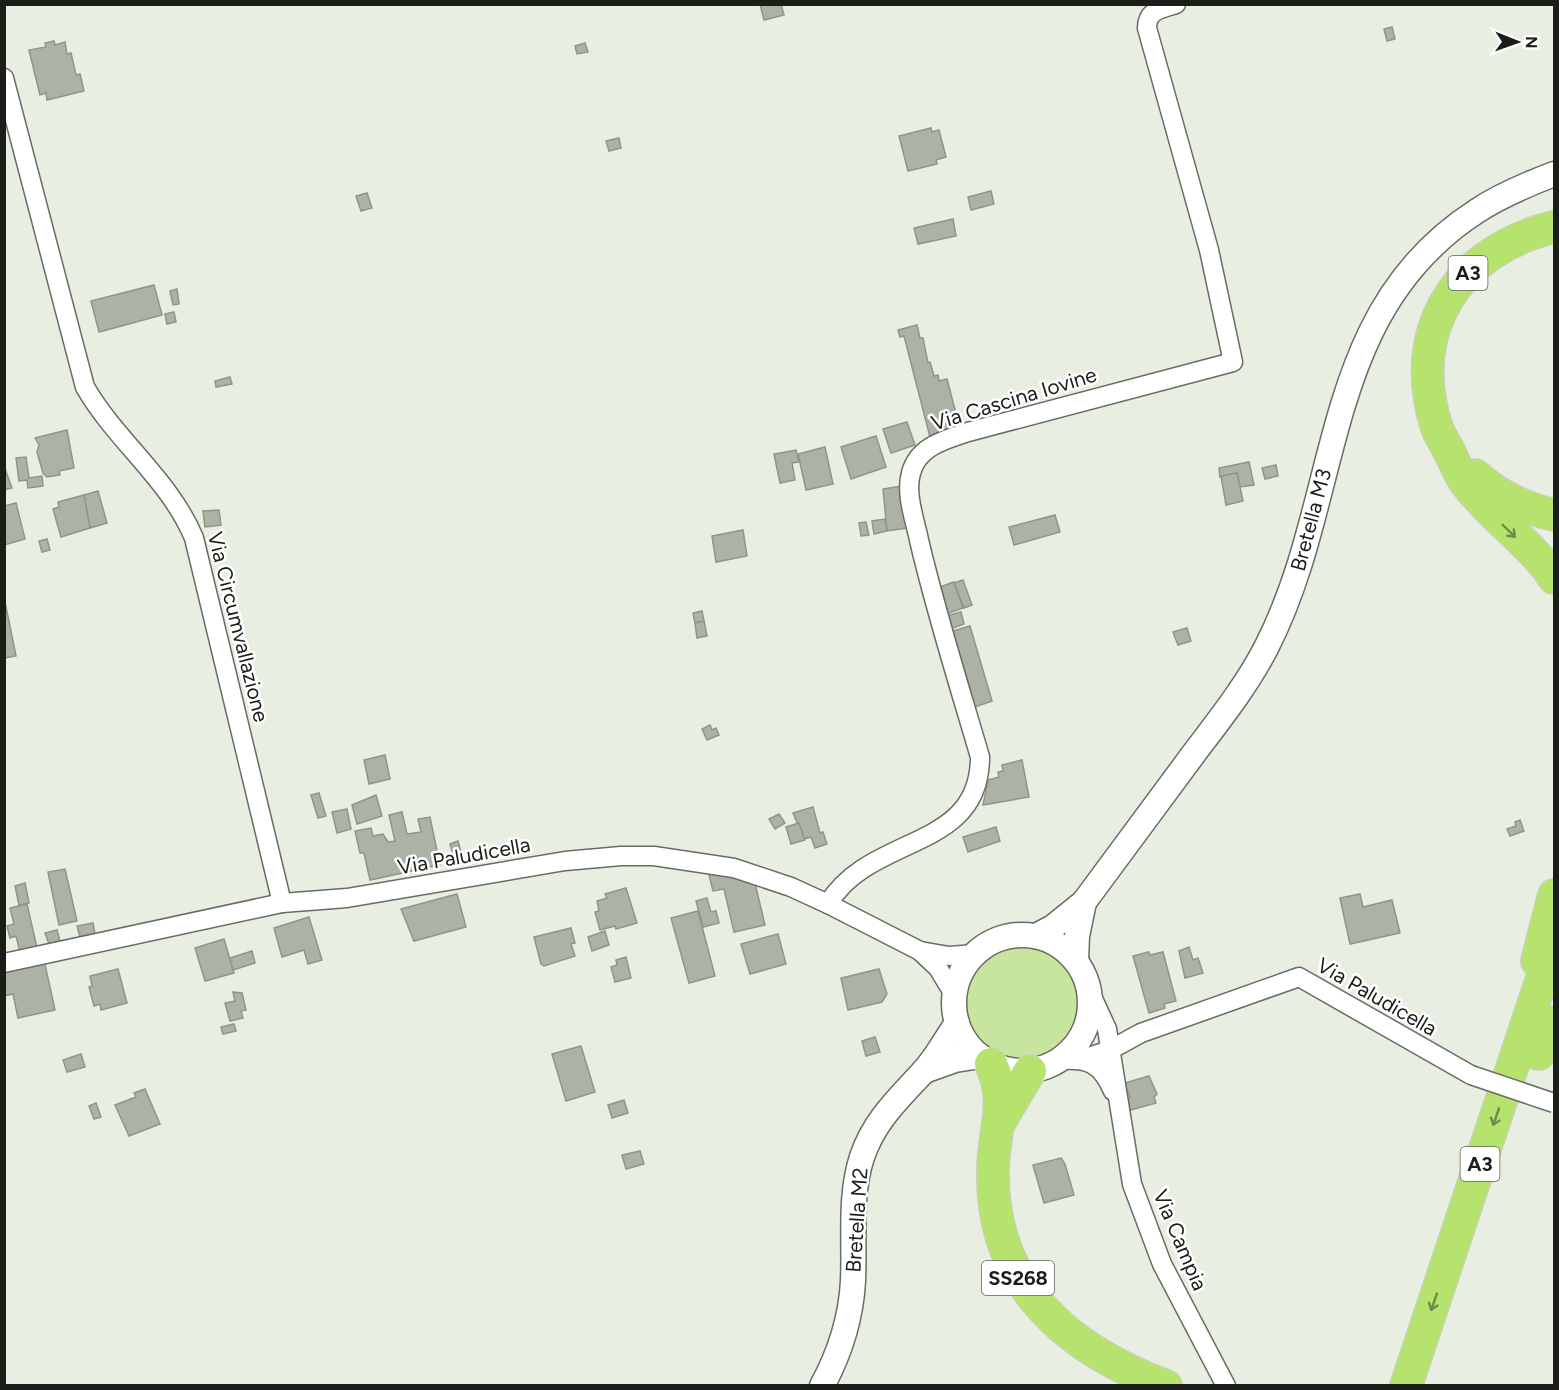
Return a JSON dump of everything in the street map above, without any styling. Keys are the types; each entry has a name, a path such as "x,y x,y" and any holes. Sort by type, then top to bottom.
{"highway":[{"name":"A3","path":"1554,227 1505,243 1479,261 1458,284 1441,311 1431,342 1428,363 1428,392 1436,427 1464,480 1554,578"},
{"name":"A3","path":"1450,452 1493,491 1513,502 1554,515"},
{"name":"A3","path":"1529,1050 1554,895"},
{"name":"A3","path":"1428,1386 1529,1050 1554,942"},
{"name":"A3","path":"1406,1386 1529,1050 1554,1008"},
{"name":"A3","path":"1529,1050 1554,1022"},
{"name":"SS268","path":"985,1060 999,1081 1001,1096 993,1169 993,1199 1005,1249 1018,1277 1040,1306 1066,1332 1099,1356 1166,1386"},
{"name":"SS268","path":"999,1123 1030,1071"}],"street":[{"name":"Via Cascina Iovine","path":"828,904 838,887 851,875 878,858 956,819 968,806 980,778 980,757 927,572 912,507 911,472 920,454 935,444 968,432 1233,362 1209,250 1147,28 1147,20 1152,13 1176,4"},
{"name":"Via Circumvallazione","path":"4,78 85,387 108,422 176,502 194,538 282,903"},
{"name":"Bretella M3","path":"1036,936 1053,927 1084,902 1240,692 1266,649 1290,596 1308,539 1346,388 1378,314 1422,255 1450,230 1507,194 1554,174"},
{"name":"Via Paludicella","path":"4,963 282,903 347,898 565,861 621,856 680,859 734,868 791,887 920,951 938,968 955,996"},
{"name":"Bretella M3","path":"1076,961 1077,936 1084,902"},
{"path":"1118,1103 1101,1071 1071,1059 1030,1071 1004,1069 985,1060 970,1047 957,1023 955,996 963,970 976,954 992,942 1005,937 1036,936 1058,946 1076,961 1095,1001 1122,1032 1141,1034"},
{"name":"Via Paludicella","path":"920,951 948,956 976,954"},
{"name":"Via Paludicella","path":"1071,1059 1110,1050 1141,1034 1299,977 1471,1075 1554,1103"},
{"path":"1071,1059 1072,1050 1085,1029 1090,1006 1095,1001"},
{"name":"Via Campia","path":"1095,1001 1107,1029 1132,1184 1162,1264 1226,1386"},
{"name":"Bretella M2","path":"822,1386 838,1353 848,1319 853,1281 854,1202 862,1158 886,1111 924,1071 957,1023"},
{"name":"Bretella M2","path":"924,1071 956,1060 985,1060"}],"green space":[{"path":"1022,948 1043,952 1062,964 1074,983 1078,1004 1074,1025 1062,1044 1043,1056 1022,1060 1001,1056 982,1044 970,1025 966,1004 970,983 982,964 1001,952"}],"building":[{"path":"760,4 781,4 784,15 764,20"},
{"path":"1392,27 1395,39 1387,41 1384,29"},
{"path":"54,41 55,45 65,42 67,54 71,53 76,75 80,74 84,91 47,100 46,93 40,95 29,50 46,47 45,43"},
{"path":"585,43 588,52 577,54 575,46"},
{"path":"931,128 932,132 939,130 946,157 936,160 937,164 908,171 899,136"},
{"path":"619,138 621,148 609,151 606,141"},
{"path":"991,191 994,204 971,210 968,197"},
{"path":"367,193 372,208 361,211 356,196"},
{"path":"953,219 956,236 918,244 914,228"},
{"path":"154,285 162,315 99,332 91,301"},
{"path":"177,289 179,304 173,305 170,291"},
{"path":"174,312 176,322 167,324 165,314"},
{"path":"917,325 934,376 938,375 939,381 947,379 960,429 930,437 904,336 900,337 898,330"},
{"path":"230,377 232,384 216,387 215,381"},
{"path":"907,422 915,445 891,453 883,429"},
{"path":"67,430 74,468 59,471 60,475 47,477 43,473 37,452 39,445 35,438"},
{"path":"876,436 886,467 851,479 841,447"},
{"path":"825,447 833,484 806,490 798,454"},
{"path":"796,450 799,462 792,463 795,480 780,483 774,454"},
{"path":"26,457 29,478 42,476 43,486 28,488 27,480 19,481 16,458"},
{"path":"1249,462 1254,485 1240,487 1237,473 1220,477 1219,468"},
{"path":"1276,465 1278,476 1265,479 1262,468"},
{"path":"4,466 12,488 4,490"},
{"path":"1237,473 1243,501 1226,505 1221,476"},
{"path":"901,486 907,528 887,531 883,489"},
{"path":"98,491 107,523 90,528 84,495"},
{"path":"84,495 90,528 61,537 53,509 59,507 58,502"},
{"path":"16,503 25,539 4,545 4,506"},
{"path":"219,510 221,525 205,527 203,511"},
{"path":"1055,515 1060,532 1014,545 1009,527"},
{"path":"885,519 887,531 874,534 872,521"},
{"path":"866,522 869,535 861,536 859,523"},
{"path":"743,530 747,556 716,562 712,536"},
{"path":"47,539 50,550 42,552 39,541"},
{"path":"963,580 972,605 964,608 954,583"},
{"path":"954,582 963,608 946,614 937,588"},
{"path":"4,597 16,656 4,658"},
{"path":"702,611 704,621 695,623 693,613"},
{"path":"961,612 964,624 950,629 946,616"},
{"path":"704,621 707,636 697,638 695,623"},
{"path":"970,626 992,701 975,707 953,631"},
{"path":"1187,628 1191,641 1178,645 1173,632"},
{"path":"710,725 712,730 716,728 719,735 707,740 702,729"},
{"path":"385,755 390,779 369,784 364,760"},
{"path":"1022,760 1029,797 983,805 988,780 999,777 998,772 1003,771 1002,765"},
{"path":"319,793 326,816 318,818 311,795"},
{"path":"376,795 382,816 357,824 352,805"},
{"path":"813,807 820,833 823,832 827,844 815,848 811,837 804,839 793,813"},
{"path":"347,809 351,829 337,833 332,812"},
{"path":"402,812 407,834 421,832 418,819 430,817 440,865 370,880 364,853 360,853 355,831 371,828 373,836 383,834 388,842 395,841 389,815"},
{"path":"779,814 785,823 775,829 769,819"},
{"path":"1520,820 1524,831 1510,836 1507,829 1516,826 1515,822"},
{"path":"799,823 805,840 791,844 786,827"},
{"path":"996,827 1000,841 968,852 963,837"},
{"path":"458,841 461,852 453,854 450,844"},
{"path":"65,869 77,921 59,925 48,872"},
{"path":"708,871 755,883 765,925 734,932 724,889 713,891"},
{"path":"25,883 29,903 19,905 15,886"},
{"path":"626,888 637,923 616,929 615,926 600,930 595,912 599,911 597,901 607,898 605,894"},
{"path":"457,894 466,927 414,941 401,909"},
{"path":"1360,894 1363,907 1392,900 1400,933 1350,944 1340,898"},
{"path":"707,898 711,912 716,911 719,923 703,927 696,901"},
{"path":"27,904 38,952 21,956 16,936 10,938 7,926 14,924 10,908"},
{"path":"698,911 715,976 689,983 671,918"},
{"path":"309,917 322,960 308,964 304,950 282,957 274,928"},
{"path":"93,923 95,934 80,937 77,926"},
{"path":"571,928 575,943 571,944 575,956 544,966 541,964 534,937"},
{"path":"57,930 60,941 49,944 45,933"},
{"path":"605,931 609,945 592,951 588,937"},
{"path":"778,934 786,964 750,974 741,944"},
{"path":"224,939 234,973 205,981 195,948"},
{"path":"1189,947 1193,960 1198,958 1203,973 1185,978 1179,951"},
{"path":"252,951 255,963 233,970 230,958"},
{"path":"1149,952 1150,955 1163,952 1176,1001 1164,1004 1165,1008 1149,1013 1133,956"},
{"path":"626,957 631,978 615,982 611,967 617,965 616,960"},
{"path":"44,960 55,1010 18,1018 13,994 4,996 4,969"},
{"path":"118,969 127,1003 101,1010 100,1004 94,1006 89,987 92,986 90,976"},
{"path":"879,969 887,994 882,1002 848,1010 841,978"},
{"path":"233,992 242,993 246,1010 241,1011 243,1018 230,1021 225,1003 235,1001"},
{"path":"234,1024 236,1031 223,1034 221,1027"},
{"path":"875,1037 880,1052 866,1056 862,1041"},
{"path":"581,1046 595,1092 566,1101 552,1054"},
{"path":"81,1054 85,1067 67,1072 63,1060"},
{"path":"1149,1076 1157,1094 1154,1097 1156,1103 1127,1111 1124,1100 1130,1098 1125,1083"},
{"path":"145,1089 160,1124 129,1136 115,1105 136,1097 134,1093"},
{"path":"624,1100 628,1113 612,1118 608,1105"},
{"path":"96,1103 101,1117 94,1119 89,1106"},
{"path":"640,1151 644,1164 626,1169 622,1155"},
{"path":"1061,1158 1074,1195 1044,1203 1033,1165"}]}
